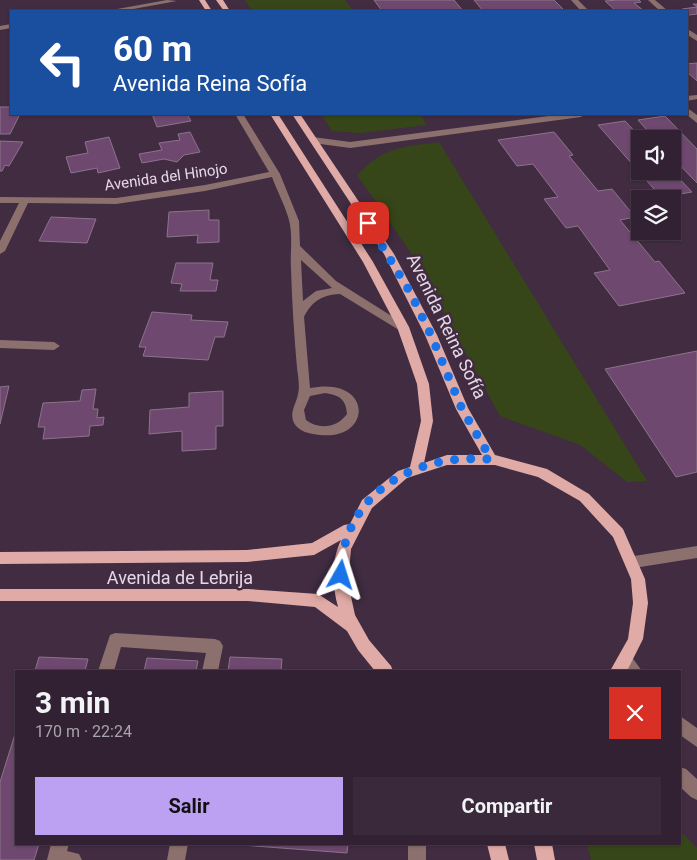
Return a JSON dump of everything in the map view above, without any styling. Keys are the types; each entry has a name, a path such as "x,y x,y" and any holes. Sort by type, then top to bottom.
{"main road":[{"path":"275,115 368,262 403,328 423,384 427,421 416,469"},
{"name":"Avenida Reina Sofía","path":"297,115 389,254 431,335 462,409 491,459"},
{"path":"384,670 370,656 350,625 341,592 341,559 349,529 359,513 377,493 399,477 416,469 453,460 491,459 521,465 550,475 577,491 601,511 620,536 634,562 642,596 639,630 626,668"},
{"name":"Avenida de Lebrija","path":"0,558 247,556 314,549 349,529"},
{"name":"Avenida de Lebrija","path":"0,595 248,595 318,601 350,625"},
{"path":"496,845 500,860"},
{"path":"543,845 546,860"}],"street":[{"path":"574,0 584,10"},
{"path":"651,0 663,10"},
{"path":"118,10 175,3"},
{"path":"239,115 275,174 294,221 298,317 305,393 297,406 298,419 311,429 320,432 338,429 346,425 351,419 354,412 353,405 343,394 325,389 305,393"},
{"path":"314,140 350,145 574,115"},
{"path":"327,160 336,152 350,145"},
{"name":"Avenida del Hinojo","path":"1,203 116,201 205,188 275,174"},
{"path":"0,251 24,202"},
{"path":"296,248 311,266 341,290 403,328"},
{"path":"298,317 310,298 324,292 341,290"},
{"path":"0,344 54,346"},
{"path":"634,562 697,552"},
{"path":"106,670 115,640 214,646 210,670"},
{"path":"681,725 697,739"},
{"path":"681,776 697,791"},
{"path":"60,845 56,859 73,860"},
{"path":"176,860 179,845"},
{"path":"416,860 417,845"}],"green space":[{"path":"245,0 345,0 352,10 251,10"},
{"path":"322,115 421,115 427,125 360,133 332,131"},
{"path":"439,142 647,481 627,482 580,445 500,416 413,256 357,175 367,165 385,153 404,147"},
{"path":"681,832 697,848 697,860 591,860 587,845 681,845"}],"building":[{"path":"374,0 454,0 462,10 381,10"},
{"path":"474,0 554,0 564,10 482,10"},
{"path":"639,0 641,2 634,3 643,10 615,10 605,1"},
{"path":"697,7 697,14 689,15 688,10 682,9"},
{"path":"697,63 697,81 688,73 688,64"},
{"path":"0,107 10,107 10,115 20,115 10,134 0,134"},
{"path":"152,115 188,115 191,121 157,127"},
{"path":"665,116 679,130 647,130 638,120"},
{"path":"625,121 634,130 631,130 631,163 598,125"},
{"path":"190,132 200,152 184,155 177,162 164,159 142,163 139,154 162,150 159,143 180,140 178,134"},
{"path":"554,132 573,155 569,156 598,191 612,189 631,212 631,218 620,220 631,233 631,240 637,240 655,262 659,261 685,293 619,306 594,273 610,270 578,226 566,228 544,199 558,197 533,164 517,166 498,140"},
{"path":"681,132 697,149 697,183 681,166"},
{"path":"109,137 120,168 98,173 97,168 71,173 66,157 88,153 85,142"},
{"path":"0,141 23,142 9,166 5,165 2,171 0,171"},
{"path":"646,180 681,180 692,192 681,194 681,190 655,190"},
{"path":"209,210 209,220 219,220 219,242 197,243 198,235 167,237 169,212"},
{"path":"51,217 96,219 87,243 39,241"},
{"path":"176,263 213,263 210,280 218,280 216,291 180,291 182,284 171,283"},
{"path":"152,312 192,315 191,320 228,322 224,337 215,337 208,360 143,356 146,347 139,347"},
{"path":"697,351 697,472 676,477 605,369"},
{"path":"9,386 0,424 0,387"},
{"path":"96,389 93,409 98,409 97,418 104,417 103,425 90,426 89,436 43,439 45,427 38,427 43,403 80,401 82,390"},
{"path":"223,391 223,426 216,426 216,449 182,451 182,431 149,434 150,410 189,407 189,393"},
{"path":"39,657 88,659 85,670 35,670"},
{"path":"230,657 282,659 281,670 228,670"},
{"path":"147,658 198,661 196,670 144,670"},
{"path":"15,734 15,845 39,845 34,860 0,860 0,782"},
{"path":"241,845 348,845 347,853"}],"route":[{"path":"341,575 341,559 349,529 370,499 384,487 416,469 453,460 491,459 462,409 431,335 410,292 389,254 368,223"}]}
